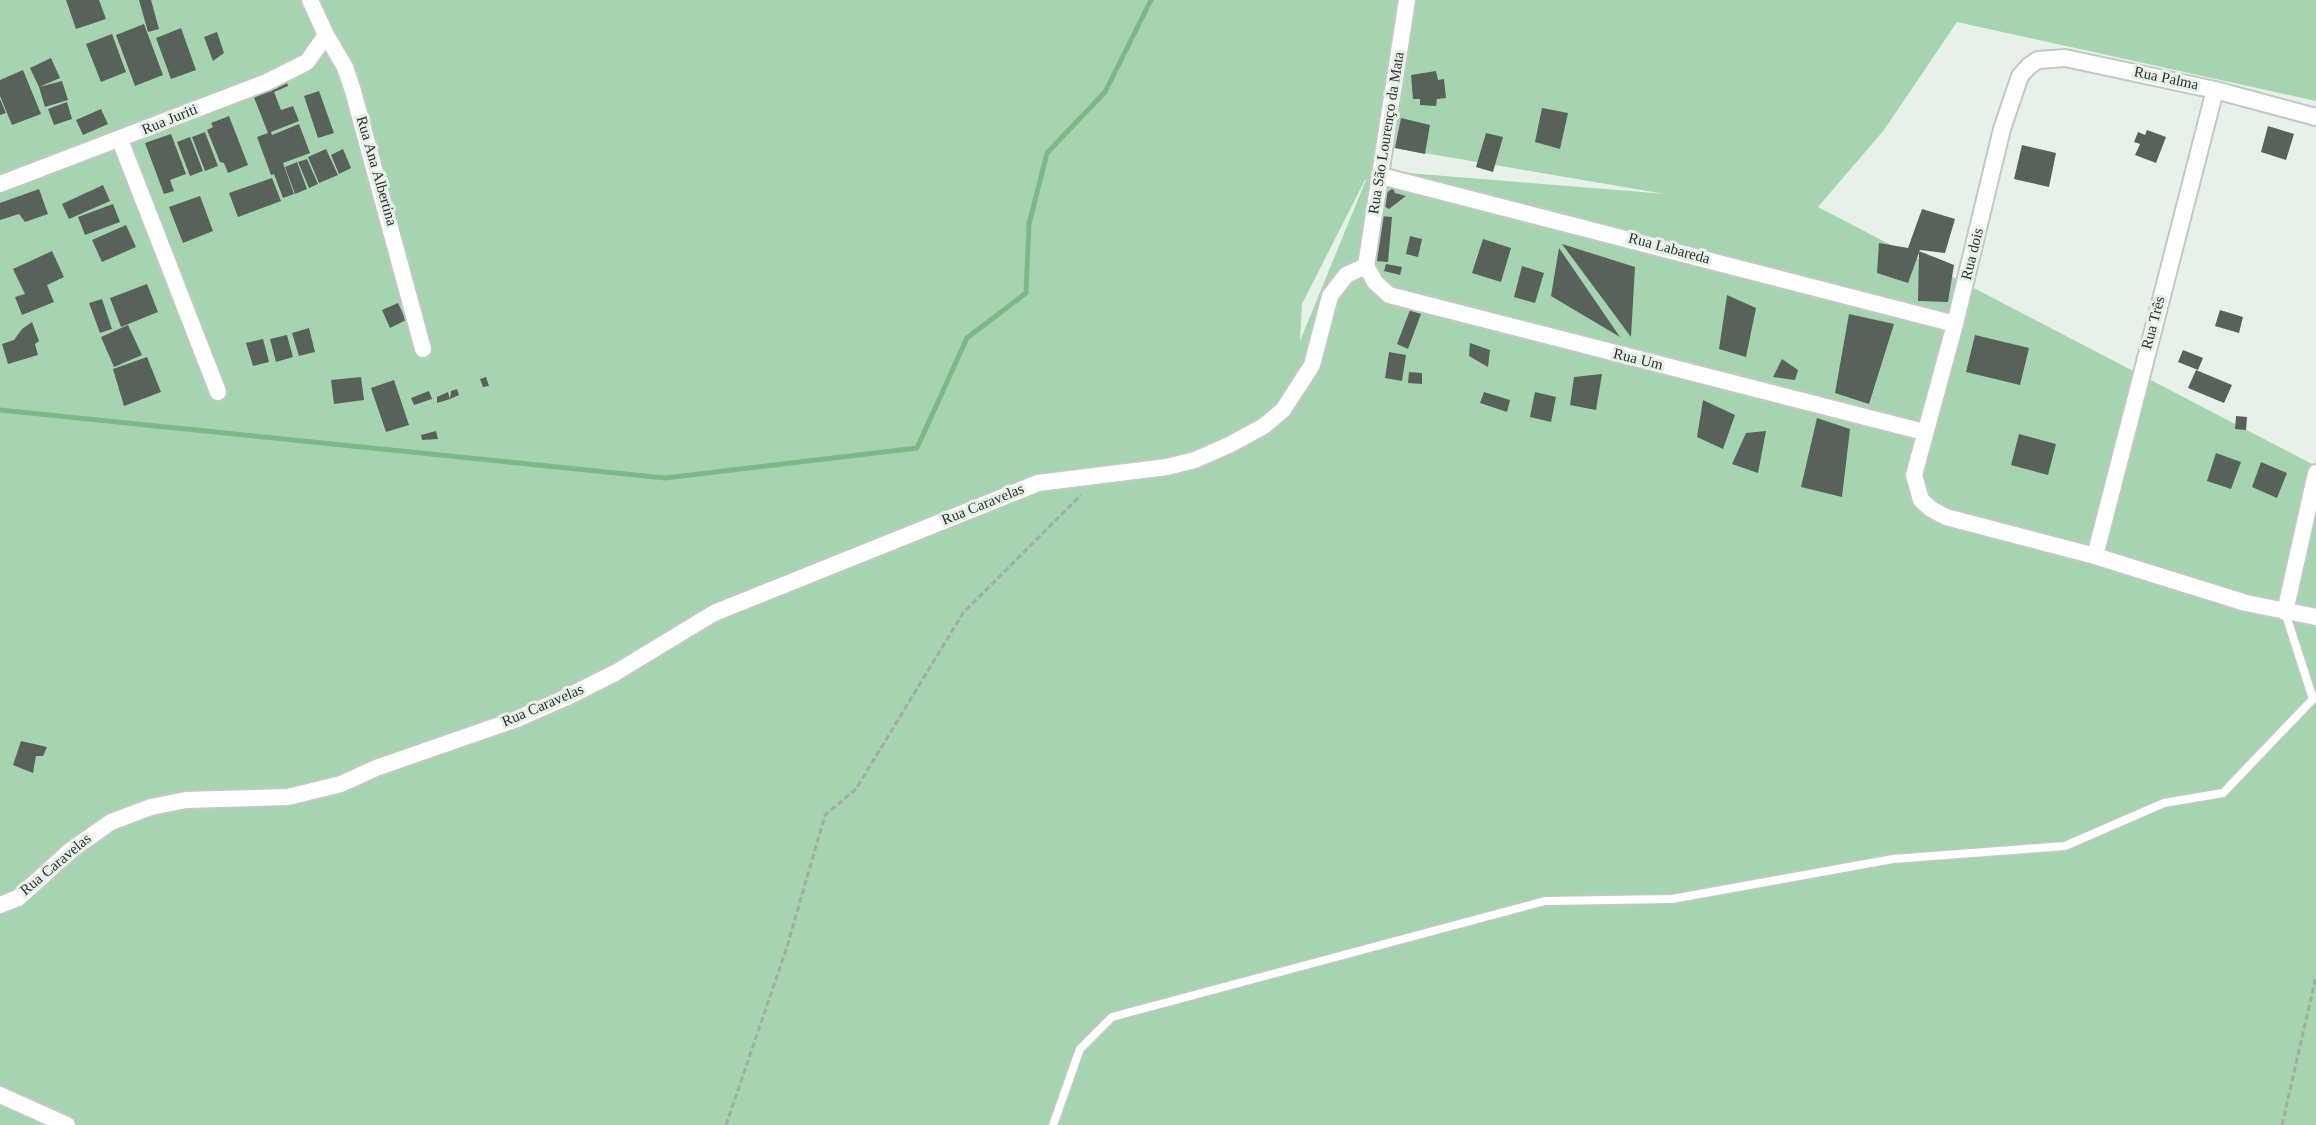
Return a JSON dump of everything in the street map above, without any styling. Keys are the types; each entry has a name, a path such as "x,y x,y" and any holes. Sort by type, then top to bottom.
{"street":[{"name":"Rua Ana Albertina","path":"310,0 326,35 345,67 353,91 423,349"},
{"name":"Rua São Lourenço da Mata","path":"1366,266 1407,0"},
{"name":"Rua Juriti","path":"0,184 267,82 307,62 326,35"},
{"name":"Rua Palma","path":"2020,76 2038,60 2065,58 2215,90 2316,117"},
{"name":"Rua dois","path":"2020,76 2002,129 1955,324 1924,432 1914,475 1921,500 1931,509 1946,517 2095,556 2246,603 2316,618"},
{"name":"Rua Três","path":"2095,556 2215,90"},
{"path":"120,140 218,392"},
{"name":"Rua Labareda","path":"1381,176 1955,324"},
{"name":"Rua Um","path":"1366,266 1375,282 1389,295 1924,432"},
{"name":"Rua Caravelas","path":"0,905 18,898 87,837 111,822 151,807 186,800 288,797 341,784 415,753 517,719 615,673 714,613 1038,483 1084,475 1167,467 1195,460 1264,426 1283,410 1312,365 1330,296 1346,275 1366,266"},
{"path":"2285,612 2316,474"},
{"path":"0,1095 68,1125"}],"lane":[{"path":"1053,1125 1080,1049 1112,1017 1545,901 1672,899 1893,859 2065,846 2164,803 2223,793 2313,699 2285,612"}],"path":[{"path":"726,1125 786,950 825,815 856,789 963,613 1103,474"},
{"path":"2282,1125 2316,976"}],"green space":[{"path":"0,0 2316,0 2316,101 1957,22 1884,130 1818,207 2316,466 2316,1125 0,1125","holes":["1395,148 1664,194 1371,170","1366,180 1300,341 1302,304"]}],"building":[{"path":"66,0 99,0 106,19 76,29"},
{"path":"139,0 151,0 159,29 148,32"},
{"path":"144,24 163,75 135,86 116,35"},
{"path":"181,28 196,70 171,79 156,38"},
{"path":"217,32 224,53 213,61 204,37"},
{"path":"112,34 126,72 101,82 86,44"},
{"path":"51,58 60,78 39,87 30,68"},
{"path":"23,70 41,114 12,125 0,96 0,80"},
{"path":"1436,71 1438,80 1444,79 1446,98 1437,99 1436,106 1420,105 1420,99 1413,99 1411,75"},
{"path":"285,77 288,86 274,92 281,110 293,106 299,121 271,132 272,135 299,124 310,153 283,163 294,194 283,198 274,174 271,175 257,137 268,133 251,90"},
{"path":"62,81 68,100 45,107 39,87"},
{"path":"319,91 334,133 318,138 304,96"},
{"path":"0,99 6,113 0,115"},
{"path":"67,102 72,119 54,125 48,109"},
{"path":"1542,108 1568,113 1560,149 1535,142"},
{"path":"101,109 108,124 83,135 76,120"},
{"path":"229,116 248,165 228,173 224,163 220,162 207,130 213,127 211,123"},
{"path":"1401,118 1430,125 1425,154 1395,148"},
{"path":"2268,126 2294,134 2286,160 2261,152"},
{"path":"2147,130 2166,137 2156,163 2135,155 2140,144 2134,142 2138,132 2145,135"},
{"path":"205,132 218,166 205,171 192,137"},
{"path":"1486,133 1503,137 1493,172 1476,167"},
{"path":"171,134 186,174 170,180 174,191 164,194 145,143"},
{"path":"190,137 203,171 190,176 177,142"},
{"path":"2022,145 2056,153 2049,187 2014,179"},
{"path":"326,149 338,175 319,183 308,157"},
{"path":"343,149 351,168 339,174 331,155"},
{"path":"307,159 318,184 309,188 298,162"},
{"path":"297,162 307,189 295,194 285,167"},
{"path":"272,178 281,201 238,217 229,193"},
{"path":"103,185 110,201 69,219 62,204"},
{"path":"1393,188 1395,193 1406,196 1389,209 1384,206 1385,194"},
{"path":"39,189 48,214 25,222 19,214 0,220 0,203"},
{"path":"200,196 213,231 183,243 169,207"},
{"path":"113,204 120,222 85,235 78,217"},
{"path":"1922,209 1955,219 1945,253 1920,250 1908,283 1877,273 1879,243 1908,248"},
{"path":"1381,216 1392,217 1388,262 1376,261"},
{"path":"126,225 136,247 102,262 92,240"},
{"path":"1410,236 1422,239 1418,257 1406,254"},
{"path":"1483,239 1511,248 1501,282 1472,273"},
{"path":"1562,244 1635,267 1631,337"},
{"path":"1559,248 1620,337 1551,296"},
{"path":"52,251 64,277 47,285 54,302 22,315 15,297 25,294 13,269"},
{"path":"1919,251 1954,265 1948,302 1918,301"},
{"path":"1386,264 1402,267 1400,275 1384,271"},
{"path":"1522,266 1544,273 1535,303 1514,297"},
{"path":"147,284 158,312 121,327 110,298"},
{"path":"1727,295 1756,308 1746,357 1719,349"},
{"path":"102,299 112,329 100,333 89,303"},
{"path":"398,303 406,320 390,328 382,310"},
{"path":"1410,310 1421,314 1408,349 1397,344"},
{"path":"2220,310 2243,317 2239,333 2215,326"},
{"path":"1849,314 1894,324 1869,404 1835,393"},
{"path":"32,322 39,341 35,344 38,355 8,364 2,344 14,340 22,329"},
{"path":"128,325 142,355 114,367 101,337"},
{"path":"309,328 315,352 299,356 292,333"},
{"path":"287,335 293,357 276,362 270,339"},
{"path":"1975,335 2029,348 2020,385 1966,372"},
{"path":"263,339 269,362 253,366 246,343"},
{"path":"1470,343 1490,350 1488,367 1469,356"},
{"path":"2183,350 2203,358 2198,370 2178,362"},
{"path":"1389,352 1406,355 1402,381 1385,378"},
{"path":"147,357 161,392 124,406 113,369"},
{"path":"1782,359 1798,370 1795,380 1773,377"},
{"path":"2196,370 2232,385 2224,403 2188,388"},
{"path":"1409,372 1422,373 1422,384 1408,383"},
{"path":"1602,374 1596,410 1570,405 1574,377"},
{"path":"361,377 364,400 334,404 331,380"},
{"path":"486,377 489,386 483,387 480,379"},
{"path":"394,380 409,425 386,432 371,388"},
{"path":"457,389 459,395 450,399 451,391"},
{"path":"429,391 432,399 414,405 411,398"},
{"path":"448,392 450,399 437,403 437,397"},
{"path":"1484,392 1510,400 1507,412 1480,403"},
{"path":"1535,392 1556,397 1551,422 1530,417"},
{"path":"1703,400 1735,415 1723,449 1697,437"},
{"path":"2236,416 2247,417 2246,430 2235,429"},
{"path":"1817,418 1850,429 1842,497 1801,487"},
{"path":"436,431 438,439 422,440 421,435"},
{"path":"1766,431 1758,473 1732,464 1746,433"},
{"path":"2019,434 2056,444 2048,475 2011,465"},
{"path":"2216,453 2241,462 2231,489 2207,481"},
{"path":"2261,462 2287,473 2277,498 2252,487"},
{"path":"21,741 47,747 43,756 36,756 33,773 13,765"}],"waterway":[{"path":"0,410 665,478 917,448 967,338 1026,293 1029,224 1047,153 1105,92 1151,0"}]}
